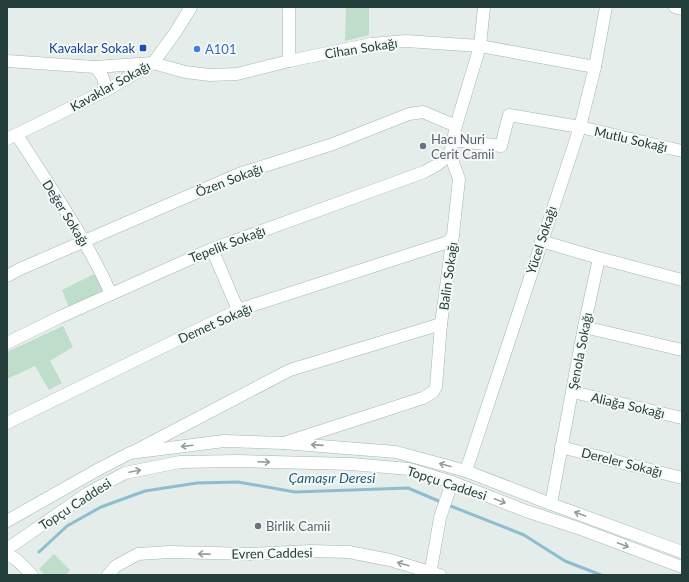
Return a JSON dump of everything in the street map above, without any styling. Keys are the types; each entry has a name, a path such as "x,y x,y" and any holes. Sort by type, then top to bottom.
{"street":[{"name":"Kavaklar Sokağı","path":"12,137 105,91 153,63 176,33 191,7"},
{"path":"289,7 289,61"},
{"path":"450,154 456,126 480,46 484,7"},
{"name":"Yücel Sokağı","path":"466,471 580,127 595,67 606,7"},
{"path":"675,7 682,9"},
{"name":"Cihan Sokağı","path":"7,61 95,67 153,63 185,72 210,75 237,74 289,61 371,44 406,41 480,46 595,67"},
{"path":"95,67 101,73 104,80 105,91"},
{"name":"Özen Sokağı","path":"7,276 239,174 333,144 409,114 423,112 456,126"},
{"name":"Mutlu Sokağı","path":"453,140 501,146 510,115 580,127 682,151"},
{"name":"Değer Sokağı","path":"12,137 84,242 100,271 110,294"},
{"name":"Balin Sokağı","path":"283,443 429,395 436,387 441,324 459,179 450,154"},
{"name":"Tepelik Sokağı","path":"7,344 60,317 212,249 424,172 437,165 450,154"},
{"name":"Demet Sokağı","path":"7,424 238,310 445,242 453,235"},
{"path":"541,241 682,280"},
{"path":"212,249 238,310"},
{"name":"Şenola Sokağı","path":"551,504 584,327 599,258"},
{"path":"130,453 290,370 441,324"},
{"path":"584,327 682,350"},
{"name":"Aliağa Sokağı","path":"573,392 682,418"},
{"name":"Topçu Caddesi","path":"7,521 130,453 224,441 283,443 396,452 466,471 682,552"},
{"name":"Dereler Sokağı","path":"561,446 682,478"},
{"name":"Topçu Caddesi","path":"7,549 88,493 125,473 180,462 237,461 351,464 409,469 450,486 578,528 682,567"},
{"path":"434,574 440,518 450,486"},
{"name":"Evren Caddesi","path":"108,575 116,566 138,554 170,552 208,554 349,552 390,560 434,574"},
{"path":"7,554 18,560 32,575"},
{"path":"18,560 21,575"}],"green space":[{"path":"346,7 369,7 369,35 345,41"},
{"path":"100,271 111,294 71,312 62,290"},
{"path":"63,326 73,347 50,361 62,383 49,390 35,366 7,379 7,352"},
{"path":"54,554 70,570 66,575 45,575 39,569"}],"waterway":[{"name":"Çamaşır Deresi","path":"39,552 67,526 101,507 145,491 197,483 238,482 295,492 408,488 441,502"},
{"name":"Çamaşır Deresi","path":"448,505 524,535 565,561 601,575"}],"place":[{"name":"Kavaklar Sokak","path":"143,48"},
{"name":"A101","path":"197,49"},
{"name":"Hacı Nuri Cerit Camii","path":"423,146"},
{"name":"Birlik Camii","path":"258,526"}]}
